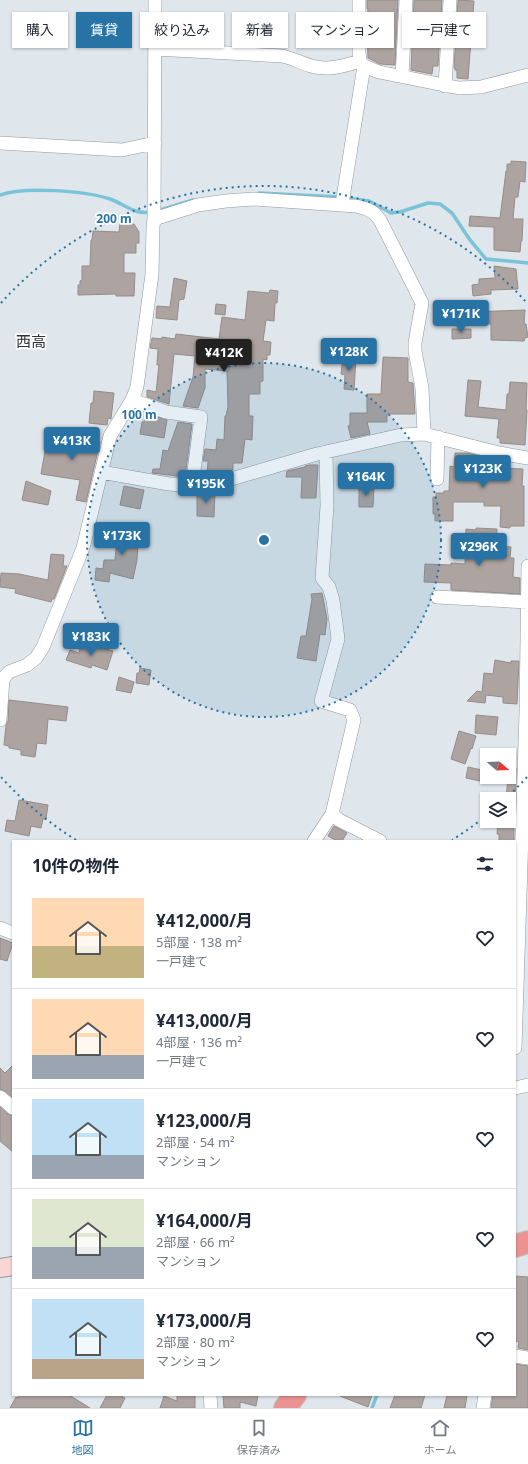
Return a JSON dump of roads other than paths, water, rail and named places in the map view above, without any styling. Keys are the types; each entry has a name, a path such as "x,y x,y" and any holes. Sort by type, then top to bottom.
{"highway":[{"path":"516,1246 528,1242"},
{"path":"285,1408 294,1396"}],"main road":[{"path":"0,1268 12,1266"}],"street":[{"path":"0,720 2,679 9,672 27,665 36,658 44,647 83,548 110,436 132,400 137,387 152,274 154,219 155,0"},
{"path":"342,204 362,64 359,0"},
{"path":"402,76 406,0"},
{"path":"445,86 450,0"},
{"path":"155,49 288,57 319,68 332,68 362,64 379,72 458,88 481,87 528,75"},
{"path":"0,143 122,150 154,143"},
{"path":"154,219 198,205 253,199 342,204 366,209 374,213 380,220 422,303 415,351 422,388 424,434"},
{"path":"132,400 166,412 201,417 192,486"},
{"path":"101,472 169,484 192,486 221,482 326,452 401,435 424,434 499,453 528,458"},
{"path":"437,479 438,438"},
{"path":"315,840 332,814 354,720 350,710 321,701 338,639 334,600 329,587 322,578 327,506 326,452"},
{"path":"516,1042 522,1004 517,914 526,712 528,566"},
{"path":"437,597 528,602"},
{"path":"332,814 339,820 378,840"},
{"path":"0,928 12,934"},
{"path":"516,1088 528,1085"},
{"path":"0,1097 12,1107"},
{"path":"516,1356 528,1358"},
{"path":"210,1396 210,1408"},
{"path":"483,1408 485,1396"}],"waterway":[{"path":"0,195 10,192 39,190 71,192 99,196 110,199 134,211 145,213 150,212"},
{"path":"259,193 340,197"},
{"path":"346,198 369,201 391,213 400,212 428,203 440,204 452,213 470,240 486,259 528,263"},
{"path":"157,211 193,200"},
{"path":"372,1408 377,1396"}],"district":[{"name":"西高","path":"31,342"}]}
